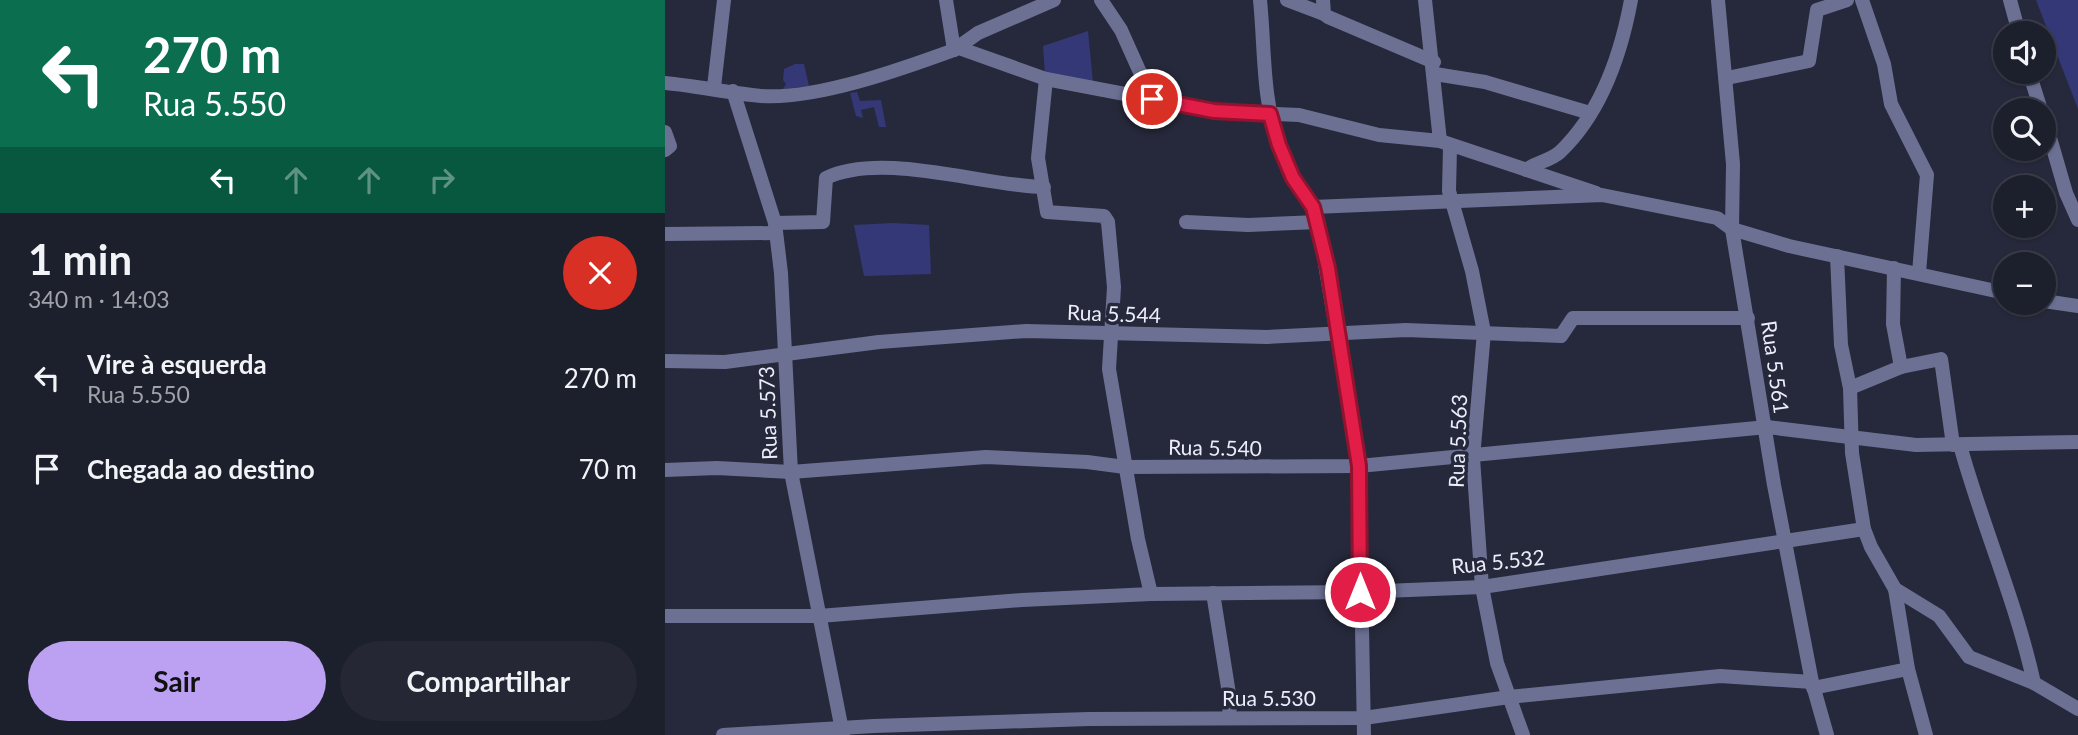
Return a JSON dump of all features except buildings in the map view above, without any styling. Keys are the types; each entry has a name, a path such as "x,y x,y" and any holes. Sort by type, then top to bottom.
{"street":[{"path":"714,87 724,0"},
{"path":"946,0 955,48"},
{"path":"665,83 714,87 763,96 876,77 955,48 978,33 1054,0"},
{"path":"1101,0 1121,30 1152,99"},
{"path":"1260,0 1270,114 1293,178 1313,207 1318,222 1359,466 1364,735"},
{"path":"1287,0 1324,7 1435,68 1590,113"},
{"name":"Rua 5.563","path":"1425,0 1451,201 1472,271 1484,332 1473,458 1482,587 1494,650 1523,735"},
{"path":"1526,170 1557,155 1590,113 1622,46 1631,0"},
{"name":"Rua 5.561","path":"1719,0 1733,164 1732,229 1764,428 1813,685 1827,735"},
{"path":"1727,78 1809,61 1817,10 1847,0"},
{"path":"1862,0 1884,64 1891,104 1927,175 1919,273"},
{"path":"2010,0 2016,21"},
{"path":"955,48 1046,79 1214,111 1299,115 1379,135 1445,144 1602,195 1717,218 1732,229 1837,256 1993,290"},
{"path":"1046,79 1038,158 1049,213 1107,218 1113,263 1109,369 1125,467 1151,594"},
{"name":"Rua 5.573","path":"733,91 776,228 786,353 790,472 843,732"},
{"path":"665,132 670,146 665,150"},
{"path":"2056,158 2078,220"},
{"path":"665,234 776,228 823,222 826,178 857,170 950,173 1010,186 1044,187"},
{"path":"1313,207 1602,195"},
{"path":"1186,222 1248,225 1318,222"},
{"path":"1837,256 1841,345 1850,388 1852,453 1864,529 1895,589 1908,669 1926,735"},
{"path":"1894,268 1893,324 1901,367"},
{"path":"2056,303 2078,306"},
{"name":"Rua 5.544","path":"665,361 725,362 966,334 1026,331 1267,337 1406,330 1564,335 1567,322 1573,318 1748,318"},
{"path":"1850,388 1901,367 1941,359 1956,445 2011,596 2034,683"},
{"name":"Rua 5.540","path":"665,470 717,468 790,472 986,457 1125,467 1359,466 1473,458 1764,428 1916,445 2078,442"},
{"name":"Rua 5.532","path":"665,616 819,616 1022,600 1151,594 1360,592 1482,587 1864,529"},
{"path":"1895,589 1938,616 1969,657 2034,683 2078,709"},
{"path":"1213,593 1230,700 1230,718"},
{"name":"Rua 5.530","path":"723,735 843,732 1051,720 1364,718 1509,696 1720,676 1813,685 1908,669"}],"shaded area":[{"path":"2036,0 2078,0 2078,109 2056,52 2056,21 2044,21"},
{"path":"1088,31 1093,83 1045,74 1043,46"},
{"path":"795,64 804,64 809,86 783,89 786,84 783,80 784,69"},
{"path":"857,92 860,101 881,100 886,127 879,127 874,107 861,110 863,118 856,116 850,93"},
{"path":"854,225 929,225 931,274 864,276"}],"route":[{"path":"1152,99 1214,111 1270,114 1293,178 1313,207 1328,268 1359,466 1360,592"}]}
